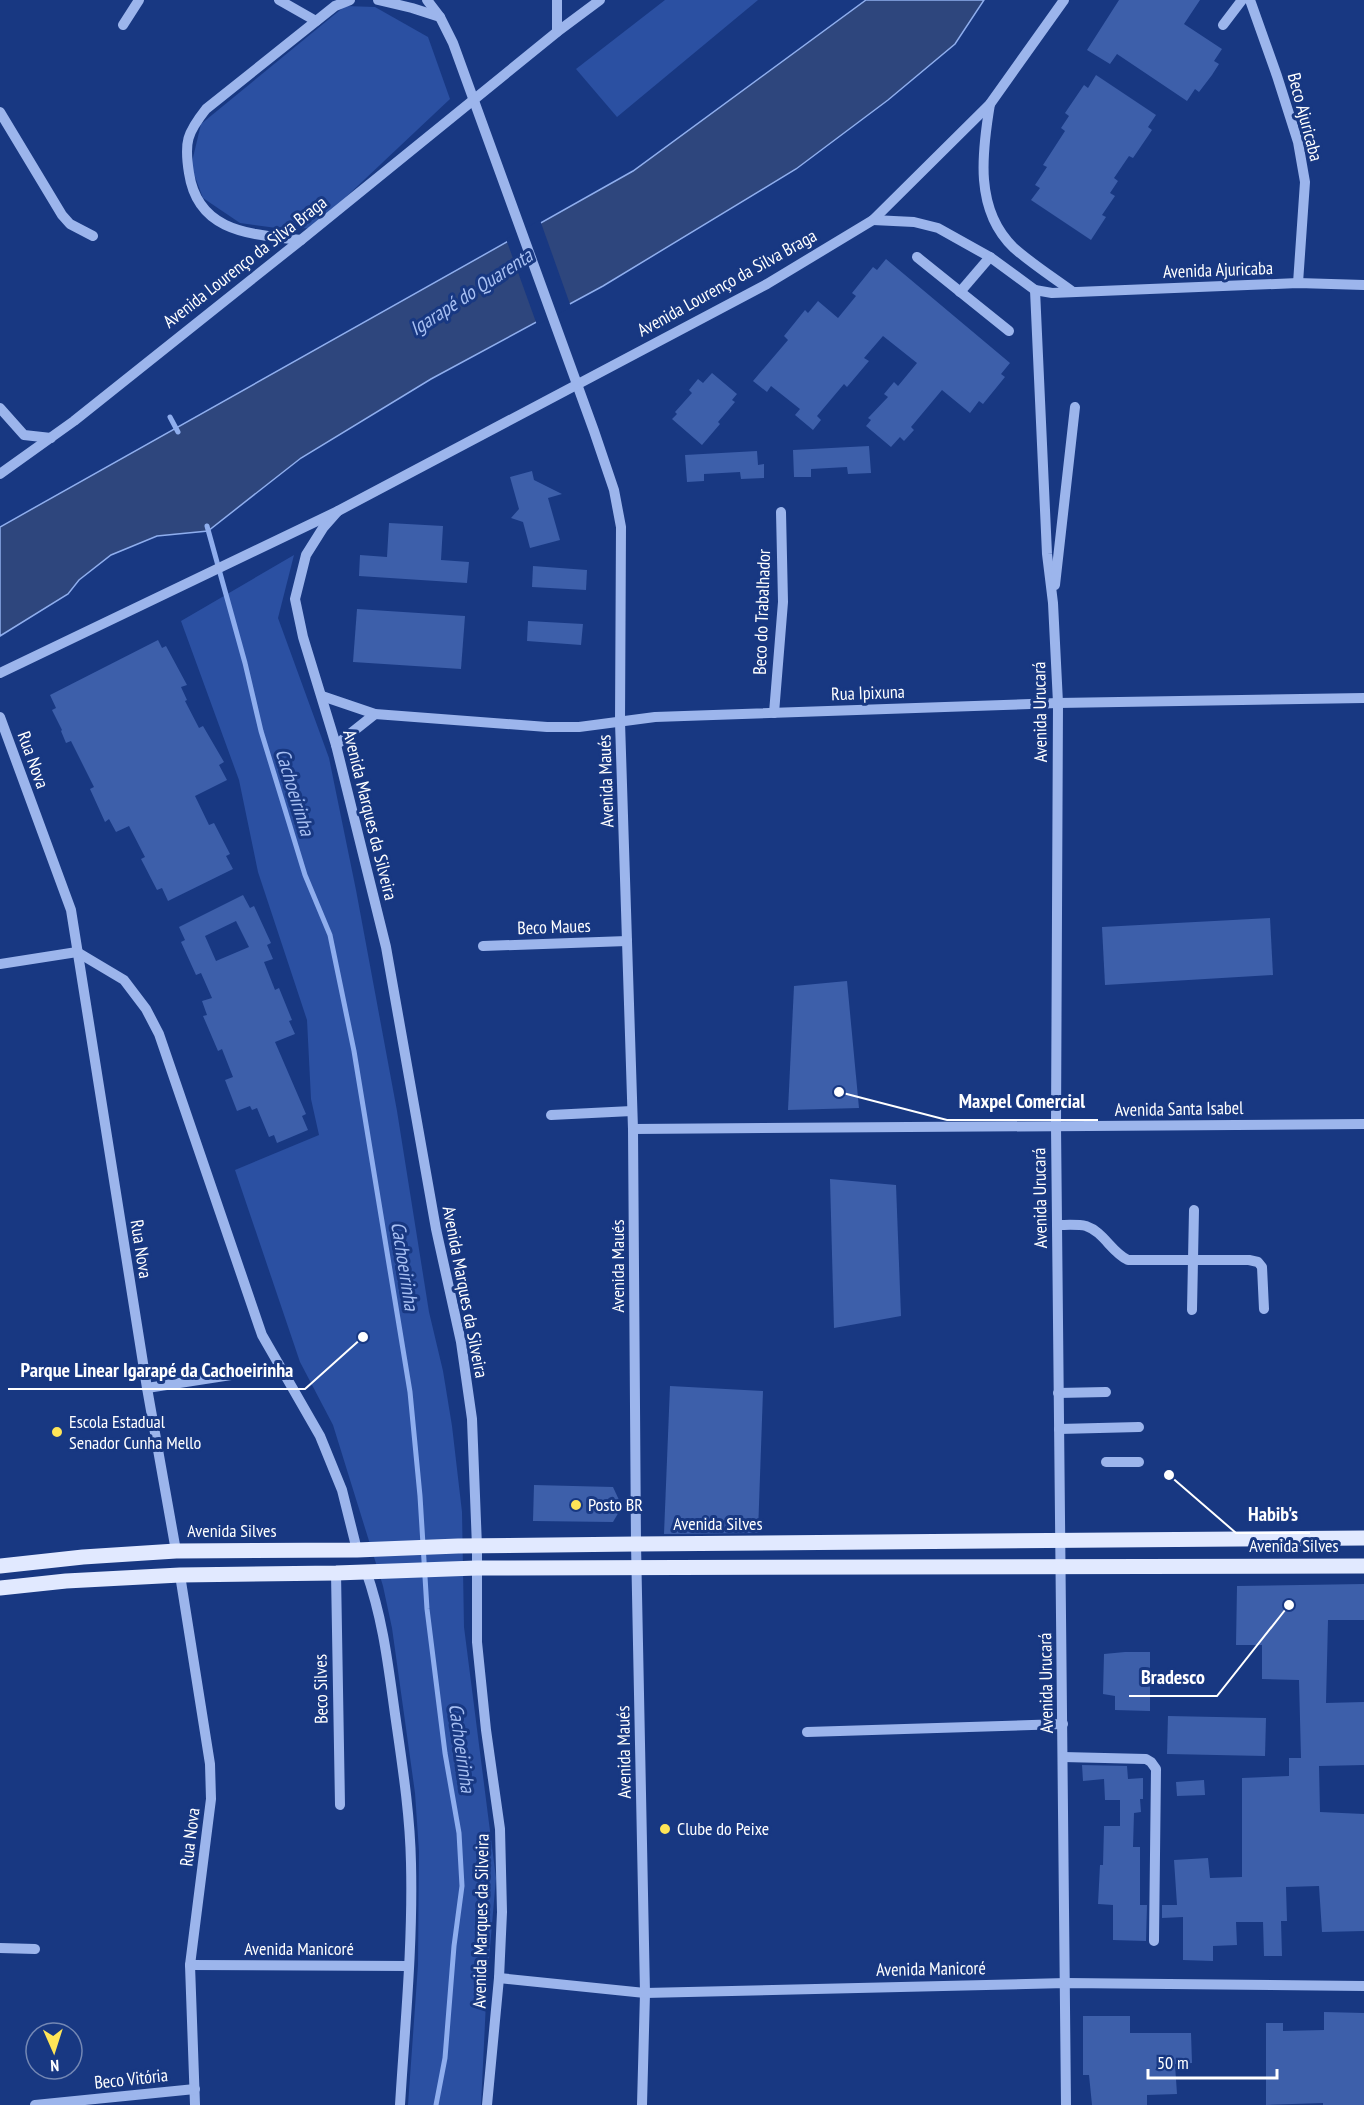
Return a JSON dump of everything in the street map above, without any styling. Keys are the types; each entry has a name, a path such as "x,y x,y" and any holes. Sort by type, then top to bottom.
{"main road":[{"name":"Avenida Silves","path":"0,1566 83,1557 176,1551 636,1544 1364,1538"},
{"name":"Avenida Silves","path":"0,1588 66,1581 180,1575 470,1568 1364,1566"}],"street":[{"path":"123,25 139,0"},
{"path":"279,0 316,21"},
{"path":"301,240 254,235 225,225 202,209 191,189 186,153 191,128 206,109 335,6 350,0"},
{"path":"378,0 440,17"},
{"name":"Avenida Maués","path":"427,0 440,17 453,43 594,430 614,490 621,527 620,722 633,1129 636,1544 645,1992 642,2105"},
{"path":"556,33 557,0"},
{"name":"Avenida Lourenço da Silva Braga","path":"0,474 51,438 600,0"},
{"name":"Avenida Lourenço da Silva Braga","path":"0,673 338,512 767,284 873,220 990,104 1064,0"},
{"path":"1223,25 1242,0"},
{"name":"Beco Ajuricaba","path":"1250,0 1298,142 1305,182 1298,283"},
{"path":"990,104 982,165 986,200 997,225 1013,247 1073,292"},
{"path":"0,112 62,215 70,224 93,236"},
{"path":"873,220 914,222 938,228 990,257 1035,290"},
{"path":"917,257 1009,331"},
{"path":"960,292 990,257"},
{"name":"Avenida Ajuricaba","path":"1035,290 1052,293 1298,283 1364,285"},
{"name":"Avenida Urucará","path":"1035,290 1047,554 1053,603 1058,703 1056,1126 1066,2105"},
{"path":"1053,603 1075,407"},
{"path":"4,413 24,435 51,438"},
{"name":"Avenida Marques da Silveira","path":"338,512 323,528 306,555 295,599 303,637 336,745 386,947 435,1229 461,1342 472,1419 477,1547 470,1568 481,1684 500,1829 502,1912 488,2105"},
{"name":"Beco do Trabalhador","path":"774,713 783,602 781,512"},
{"name":"Rua Ipixuna","path":"322,696 375,714 547,728 579,727 655,717 1058,703 1364,698"},
{"path":"336,745 375,714"},
{"name":"Rua Nova","path":"0,717 71,910 147,1388 176,1551"},
{"name":"Beco Maues","path":"483,946 627,940"},
{"path":"0,964 77,952 124,980 146,1009 159,1034 262,1335 320,1436 342,1490 357,1550"},
{"path":"551,1115 632,1111"},
{"name":"Avenida Santa Isabel","path":"633,1129 1364,1124"},
{"path":"1192,1310 1194,1210"},
{"path":"1057,1225 1085,1226 1099,1233 1117,1255 1128,1260 1258,1262 1262,1267 1264,1309"},
{"path":"147,1388 231,1375"},
{"path":"1058,1393 1106,1392"},
{"path":"1059,1429 1139,1427"},
{"path":"1106,1462 1139,1462"},
{"path":"370,1571 385,1642 406,1797 411,1863 400,2105"},
{"name":"Beco Silves","path":"336,1573 340,1805"},
{"name":"Rua Nova","path":"180,1575 210,1764 211,1799 190,1965 195,2105"},
{"path":"807,1732 1063,1724"},
{"path":"1063,1757 1146,1759 1156,1769 1154,1941"},
{"path":"0,1948 35,1949"},
{"name":"Avenida Manicoré","path":"190,1965 408,1966"},
{"name":"Avenida Manicoré","path":"499,1978 645,1992 1066,1983 1364,1986"},
{"name":"Beco Vitória","path":"35,2105 195,2089"}],"shaded area":[{"path":"665,0 758,0 617,117 576,69"},
{"path":"345,6 375,7 428,37 450,99 313,228 284,229 240,223 203,198 191,166 201,124"},
{"path":"294,555 278,618 329,758 397,1111 429,1312 443,1371 452,1426 462,1512 464,1627 496,1878 487,1982 481,2105 408,2105 418,1965 419,1851 415,1793 392,1628 383,1586 333,1425 300,1362 235,1170 319,1135 311,1099 307,1020 258,872 239,780 181,621"}],"water":[{"name":"Igarapé do Quarenta","path":"866,0 984,0 955,44 888,100 796,169 603,286 431,379 301,458 208,531 157,536 111,555 79,580 68,594 0,636 0,527 633,171"}],"pier":[{"path":"540,220 571,307 537,325 506,239"}],"building":[{"path":"1119,0 1200,0 1184,24 1222,49 1214,61 1219,64 1199,92 1195,89 1187,101 1117,54 1110,64 1087,50"},
{"path":"1096,75 1156,115 1148,127 1152,130 1148,136 1133,158 1129,156 1114,178 1118,181 1110,193 1115,196 1102,215 1106,217 1091,240 1031,200 1040,188 1035,185 1047,167 1043,165 1065,131 1061,128 1069,116 1065,113 1084,85 1088,88"},
{"path":"886,259 1010,363 1001,374 1005,377 983,404 979,401 970,413 942,390 911,427 914,430 904,441 900,437 891,447 866,426 871,420 868,418 888,397 884,394 894,382 898,386 917,363 883,336 864,358 869,361 847,387 844,384 817,416 821,420 813,430 795,415 800,409 771,386 767,392 753,381 788,340 784,336 805,310 808,313 818,301 838,318 856,296 852,293 873,267 877,270"},
{"path":"712,373 737,394 732,400 735,402 718,422 720,424 702,445 672,419 677,414 675,412 692,393 689,390 698,379 703,383"},
{"path":"869,446 871,473 848,474 847,467 811,469 811,477 794,477 793,450"},
{"path":"757,451 758,465 764,464 764,478 741,479 740,472 704,474 704,481 687,482 685,455"},
{"path":"532,471 534,480 562,494 548,498 560,540 530,548 523,522 511,518 519,509 510,477"},
{"path":"389,523 443,526 441,560 469,562 467,583 359,576 360,555 387,557"},
{"path":"533,566 587,570 586,590 532,587"},
{"path":"357,609 465,616 461,669 353,662"},
{"path":"528,621 583,624 581,645 527,641"},
{"path":"158,640 162,648 166,646 187,685 181,687 187,700 185,701 199,728 203,726 224,762 219,765 227,780 195,796 209,825 214,823 230,854 226,856 233,869 168,901 162,888 157,890 141,859 145,857 129,826 116,832 109,819 105,822 90,789 94,787 71,741 66,743 52,710 56,708 50,695"},
{"path":"243,895 250,908 254,906 271,943 267,945 273,959 264,962 275,990 279,988 295,1034 275,1042 306,1114 302,1116 308,1130 277,1143 274,1135 269,1137 257,1108 252,1110 250,1106 237,1111 225,1080 233,1077 222,1049 218,1051 203,1016 207,1015 202,1001 212,998 201,973 196,975 181,942 185,940 179,927","holes":["236,921 249,947 216,961 205,936"]},
{"path":"1270,918 1273,975 1105,985 1102,927"},
{"path":"847,981 859,1108 788,1110 794,986"},
{"path":"830,1179 896,1185 901,1316 834,1328"},
{"path":"670,1386 763,1391 758,1533 664,1534"},
{"name":"Posto BR","path":"534,1485 613,1487 619,1500 620,1510 613,1522 533,1521"},
{"path":"1364,1584 1364,1620 1328,1620 1326,1703 1364,1702 1364,1765 1319,1766 1320,1812 1364,1814 1364,1931 1322,1932 1319,1886 1286,1887 1287,1921 1281,1921 1282,1956 1264,1956 1263,1922 1236,1922 1237,1945 1213,1946 1213,1961 1183,1960 1183,1917 1162,1918 1162,1905 1177,1905 1174,1860 1208,1858 1210,1878 1242,1877 1242,1778 1289,1776 1289,1758 1301,1758 1299,1680 1262,1679 1262,1645 1236,1645 1237,1586"},
{"path":"1150,1652 1150,1711 1115,1710 1115,1696 1103,1694 1104,1654"},
{"path":"1168,1716 1266,1718 1265,1756 1167,1754"},
{"path":"1082,1765 1127,1766 1128,1779 1143,1778 1141,1812 1134,1813 1133,1847 1140,1847 1140,1905 1147,1905 1146,1941 1113,1940 1113,1905 1098,1904 1100,1865 1103,1865 1104,1826 1120,1826 1120,1800 1105,1800 1104,1779 1083,1781"},
{"path":"1204,1780 1205,1795 1177,1796 1176,1782"},
{"path":"1324,2012 1364,2013 1364,2105 1323,2105 1323,2103 1266,2105 1266,2023 1283,2023 1283,2031 1324,2030"},
{"path":"1083,2016 1130,2016 1130,2033 1191,2033 1192,2063 1175,2064 1177,2094 1147,2095 1147,2105 1092,2105 1089,2075 1083,2075"}],"waterway":[{"path":"170,417 178,432"},
{"name":"Cachoeirinha","path":"207,526 245,663 261,731 305,875 330,935 354,1051 410,1392 420,1496 427,1609 445,1753 459,1833 462,1886 454,1946 445,2058 436,2105"}],"place":[{"name":"Maxpel Comercial","path":"839,1092"},
{"name":"Parque Linear Igarapé da Cachoeirinha","path":"363,1337"},
{"name":"Escola Estadual Senador Cunha Mello","path":"57,1432"},
{"name":"Habib's","path":"1169,1475"},
{"name":"Posto BR","path":"576,1505"},
{"name":"Bradesco","path":"1289,1605"},
{"name":"Clube do Peixe","path":"665,1829"}]}
